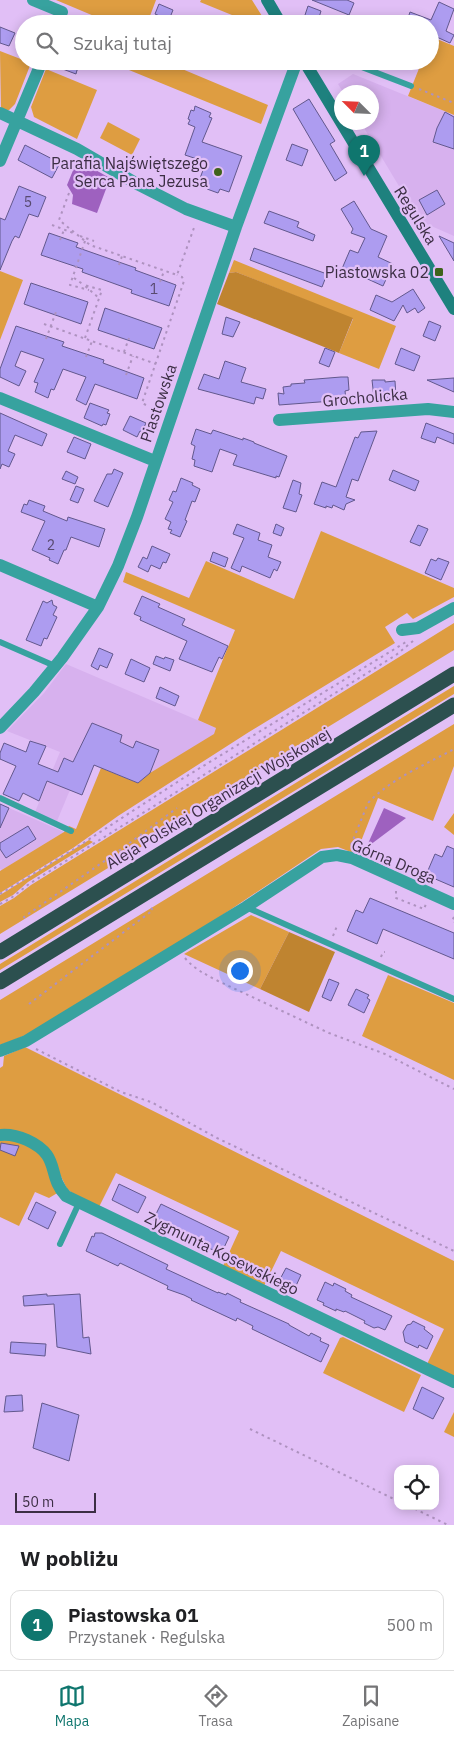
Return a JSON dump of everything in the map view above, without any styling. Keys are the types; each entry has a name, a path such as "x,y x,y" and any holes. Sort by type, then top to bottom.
{"highway":[{"name":"Aleja Polskiej Organizacji Wojskowej","path":"0,952 454,674"},
{"path":"0,982 454,705"}],"street":[{"path":"33,0 62,12 61,15"},
{"path":"267,0 276,15"},
{"path":"0,162 38,70"},
{"name":"Piastowska","path":"1,726 55,666 98,607 118,566 236,226 294,70"},
{"name":"Regulska","path":"309,70 454,309"},
{"path":"0,113 76,149 186,209 236,226"},
{"path":"0,398 155,461"},
{"name":"Grocholicka","path":"279,420 420,409 454,412"},
{"path":"0,565 98,607"},
{"path":"402,630 418,628 454,608"},
{"name":"Górna Droga","path":"0,1051 26,1041 246,907 316,860 330,855 347,856 454,904"},
{"name":"Zygmunta Kosewskiego","path":"0,1135 6,1134 20,1138 42,1149 51,1162 61,1191 66,1196 454,1382"}],"lane":[{"path":"369,70 411,86"},
{"path":"0,642 55,666"},
{"path":"0,798 71,831"},
{"path":"246,907 454,999"},
{"path":"60,1244 80,1202"}],"path":[{"path":"411,86 454,103"},
{"path":"69,193 59,220 90,245 178,275 184,281 142,403 146,405"},
{"path":"178,275 196,223"},
{"path":"52,225 94,241"},
{"path":"60,240 64,230"},
{"path":"85,241 70,285 90,290"},
{"path":"119,265 122,256"},
{"path":"160,282 164,270"},
{"path":"73,277 99,298"},
{"path":"84,285 102,290 84,338"},
{"path":"46,340 56,312"},
{"path":"44,324 156,364"},
{"path":"124,352 129,338"},
{"path":"86,357 92,341"},
{"path":"126,374 133,356"},
{"path":"0,894 74,849 182,778 414,637"},
{"path":"0,904 32,882 396,654 417,637"},
{"path":"347,856 368,803 373,798 397,779 454,749"},
{"path":"25,918 177,808"},
{"path":"396,889 396,898 424,910 427,902"},
{"path":"29,1004 153,910 151,908"},
{"path":"454,917 452,922 454,922"},
{"path":"178,947 191,965 202,973 329,1033 385,1054 454,1089"},
{"path":"26,1041 29,1045 75,1070 121,1092 150,1102 217,1138 454,1251"},
{"path":"250,1429 394,1499"},
{"path":"417,1510 448,1525"}],"shaded area":[{"path":"56,0 156,0 150,15 92,15"},
{"path":"201,0 252,0 261,15 232,15 200,2"},
{"path":"439,40 454,46 454,115 408,96 418,70 439,70"},
{"path":"0,51 15,57 15,70 28,70 15,104 9,110 1,111"},
{"path":"46,70 97,90 77,139 34,117 31,107"},
{"path":"129,70 184,70 268,105 261,124"},
{"path":"353,74 454,115 454,236 420,221 365,130 379,130 379,85 338,84"},
{"path":"108,122 140,139 132,155 100,138"},
{"path":"78,163 85,164 108,177 109,181 97,213 72,204 73,195 67,185"},
{"path":"234,260 396,326 379,369 339,353 353,319 236,272 229,273"},
{"path":"0,271 23,280 0,340"},
{"path":"236,272 353,318 339,353 217,304 229,273"},
{"path":"321,531 454,588 454,597 413,619 407,613 385,627 395,643 249,732 118,816 73,848 0,893 0,871 64,832 69,826 76,829 101,768 138,783 150,773 214,734 216,728 198,720 235,630 123,582 126,572 189,598 206,561 294,599"},
{"path":"454,623 454,650 220,793 126,857 0,934 0,906"},
{"path":"66,664 216,728 214,735 150,773 138,783 92,765 72,785 57,821 35,812 60,752 7,731 44,693"},
{"path":"454,686 454,694 0,970 0,964"},
{"path":"454,724 454,766 433,821 378,798 356,854 338,847 321,849 218,918 35,1031 0,1045 0,1000"},
{"path":"0,804 64,832 2,870 0,869"},
{"path":"384,808 406,818 366,848"},
{"path":"454,813 454,835 444,827"},
{"path":"89,840 93,842 28,882 13,895 0,902 0,895"},
{"path":"251,915 289,932 260,989 184,954"},
{"path":"289,932 335,952 309,1012 260,989"},
{"path":"388,975 454,1003 454,1080 362,1036"},
{"path":"25,1047 454,1261 454,1378 428,1366 428,1362 444,1329 281,1251 264,1286 223,1266 239,1231 116,1173 99,1207 86,1203 67,1189 50,1153 0,1132 0,1068 3,1066 4,1056"},
{"path":"0,1137 14,1138 40,1152 59,1192 49,1198 35,1192 19,1226 0,1217"},
{"path":"343,1337 421,1375 404,1412 323,1373 340,1338"},
{"path":"454,1412 454,1437 444,1432"}],"building":[{"path":"312,0 347,0 354,3 349,15"},
{"path":"439,2 454,9 446,31 454,35 450,43 439,38 439,15 433,15"},
{"path":"159,4 173,10 171,15 155,14"},
{"path":"308,6 321,11 320,15 305,15"},
{"path":"0,27 15,33 9,46 0,43"},
{"path":"65,70 77,70 76,74"},
{"path":"309,99 335,141 330,144 347,173 335,181 293,109"},
{"path":"195,106 211,113 209,117 212,118 202,142 242,156 229,192 220,189 218,193 207,189 208,185 199,181 206,162 185,155 195,127 188,124 190,120 188,119 191,110 194,111"},
{"path":"445,112 454,117 454,149 433,142"},
{"path":"292,144 308,150 302,166 286,160"},
{"path":"25,145 60,163 52,178 18,160"},
{"path":"19,186 46,197 38,217 29,214 19,238 15,236 0,270 0,218 5,220"},
{"path":"437,190 445,204 427,215 419,200"},
{"path":"354,201 371,229 387,236 378,257 393,264 383,286 361,276 360,279 341,271 350,250 358,253 365,238 351,233 353,229 341,209"},
{"path":"269,211 299,222 297,227 315,235 313,241 264,223"},
{"path":"49,233 78,243 76,247 136,268 135,270 176,285 169,306 131,293 132,290 82,272 83,269 41,255"},
{"path":"439,236 454,243 454,261"},
{"path":"254,248 327,274 322,287 250,260"},
{"path":"31,283 88,302 81,324 24,304"},
{"path":"413,289 425,308 418,313 415,308 407,313 403,305 394,321 370,310 376,295 392,302"},
{"path":"105,308 162,328 154,349 98,330"},
{"path":"226,317 240,322 233,337 222,334"},
{"path":"429,321 441,326 435,341 423,336"},
{"path":"16,326 64,342 62,346 104,360 103,363 144,378 137,399 95,384 86,405 76,400 86,377 63,369 54,390 51,389 48,398 35,392 38,383 34,382 44,359 21,351 15,366 26,371 19,386 0,377 0,369"},
{"path":"325,348 335,352 329,367 319,363"},
{"path":"401,348 420,356 414,371 395,364"},
{"path":"225,361 246,368 241,382 266,389 263,399 256,397 254,404 198,389 204,374 219,379"},
{"path":"348,377 349,390 345,391 346,400 279,405 278,393 284,394 283,387 291,386 291,384 305,383 304,380"},
{"path":"454,378 454,392 427,380"},
{"path":"372,380 395,381 396,397 374,398"},
{"path":"90,403 109,410 107,413 110,414 106,425 103,424 102,426 84,418"},
{"path":"0,413 47,434 42,446 15,435 8,451 15,454 9,467 2,464 0,469"},
{"path":"130,416 146,423 142,432 140,431 137,437 123,430"},
{"path":"426,423 454,434 454,444 437,437 435,443 421,438"},
{"path":"196,429 211,434 213,430 243,440 243,438 287,456 279,477 276,476 276,478 233,465 237,455 220,449 212,472 194,466 195,460 192,459 195,446 191,444"},
{"path":"377,431 358,481 352,479 346,497 355,500 346,504 344,510 333,505 332,508 326,506 326,508 314,504 322,482 336,487 355,437 358,438 361,432"},
{"path":"74,437 91,444 85,459 67,452"},
{"path":"114,469 123,473 108,507 94,501 107,474 112,474"},
{"path":"393,470 419,481 415,491 389,480"},
{"path":"66,471 78,477 75,484 62,479"},
{"path":"181,478 193,483 192,485 200,489 195,502 192,501 185,520 187,521 180,537 170,533 172,530 168,529 171,522 165,519 173,502 169,500 173,491 176,492"},
{"path":"293,480 301,483 299,494 302,495 296,512 283,508"},
{"path":"76,486 84,489 78,503 70,500"},
{"path":"29,500 45,506 43,511 67,521 68,517 105,529 99,547 71,537 58,564 32,550 45,521 21,512 24,504 27,505"},
{"path":"237,524 260,533 258,540 272,545 268,557 281,562 277,571 274,569 270,578 242,566 240,572 231,568 244,538 233,534"},
{"path":"276,524 284,528 281,536 273,533"},
{"path":"418,525 428,529 420,546 410,542"},
{"path":"152,546 170,554 166,563 163,562 160,569 151,565 148,572 138,567 143,557 147,559"},
{"path":"213,552 228,558 225,567 210,561"},
{"path":"438,558 449,562 441,580 425,573 431,559 436,561"},
{"path":"142,596 160,604 158,607 185,619 182,625 228,646 222,659 219,657 212,672 179,659 187,641 140,620 141,617 134,614"},
{"path":"52,600 53,605 57,607 53,615 57,617 47,639 44,638 41,646 26,640 43,601 47,603"},
{"path":"99,648 113,654 107,668 100,665 98,670 91,666"},
{"path":"156,656 174,660 170,671 153,664"},
{"path":"131,659 150,668 144,682 125,674"},
{"path":"160,687 179,696 175,706 156,698"},
{"path":"92,723 122,735 120,742 133,748 136,741 159,750 150,773 138,783 94,765 82,795 47,781 39,801 23,793 19,801 3,794 16,766 0,759 4,743 26,752 30,741 46,746 38,764 58,772 64,758 73,762"},
{"path":"0,804 9,808 0,828"},
{"path":"28,826 36,839 6,858 0,849 0,843"},
{"path":"447,846 454,849 454,887 426,875 435,854 442,857"},
{"path":"370,898 454,933 454,959 383,929 377,944 347,931 356,910 363,913"},
{"path":"329,979 339,983 331,1001 322,997"},
{"path":"356,989 369,995 367,998 370,1000 364,1013 348,1005"},
{"path":"1,1143 19,1146 15,1156 0,1150"},
{"path":"119,1184 146,1197 138,1213 112,1200"},
{"path":"36,1202 56,1212 48,1229 28,1219"},
{"path":"161,1204 229,1237 221,1254 153,1220"},
{"path":"95,1233 102,1233 168,1265 166,1269 218,1293 226,1295 227,1293 241,1300 240,1302 289,1324 309,1336 311,1333 321,1338 320,1341 329,1345 321,1362 252,1329 253,1326 237,1318 236,1321 184,1295 167,1289 168,1286 120,1263 118,1266 86,1251"},
{"path":"286,1268 301,1275 295,1288 279,1281"},
{"path":"325,1282 333,1286 334,1283 346,1289 345,1291 352,1295 351,1297 392,1316 385,1330 378,1327 374,1328 345,1311 336,1309 336,1311 323,1305 324,1303 317,1300"},
{"path":"47,1294 47,1296 80,1294 83,1338 89,1337 91,1354 57,1347 54,1304 24,1306 23,1296"},
{"path":"413,1321 425,1327 424,1329 433,1336 427,1349 419,1345 418,1348 405,1342 403,1332 407,1325"},
{"path":"11,1342 46,1344 45,1356 10,1353"},
{"path":"422,1387 444,1398 433,1419 413,1409"},
{"path":"22,1395 23,1411 4,1412 6,1396"},
{"path":"42,1403 79,1415 69,1461 33,1448"}],"place":[{"name":"Parafia Najświętszego Serca Pana Jezusa","path":"218,172"},
{"name":"Piastowska 01","path":"364,176"},
{"name":"Piastowska 02","path":"439,272"}]}
